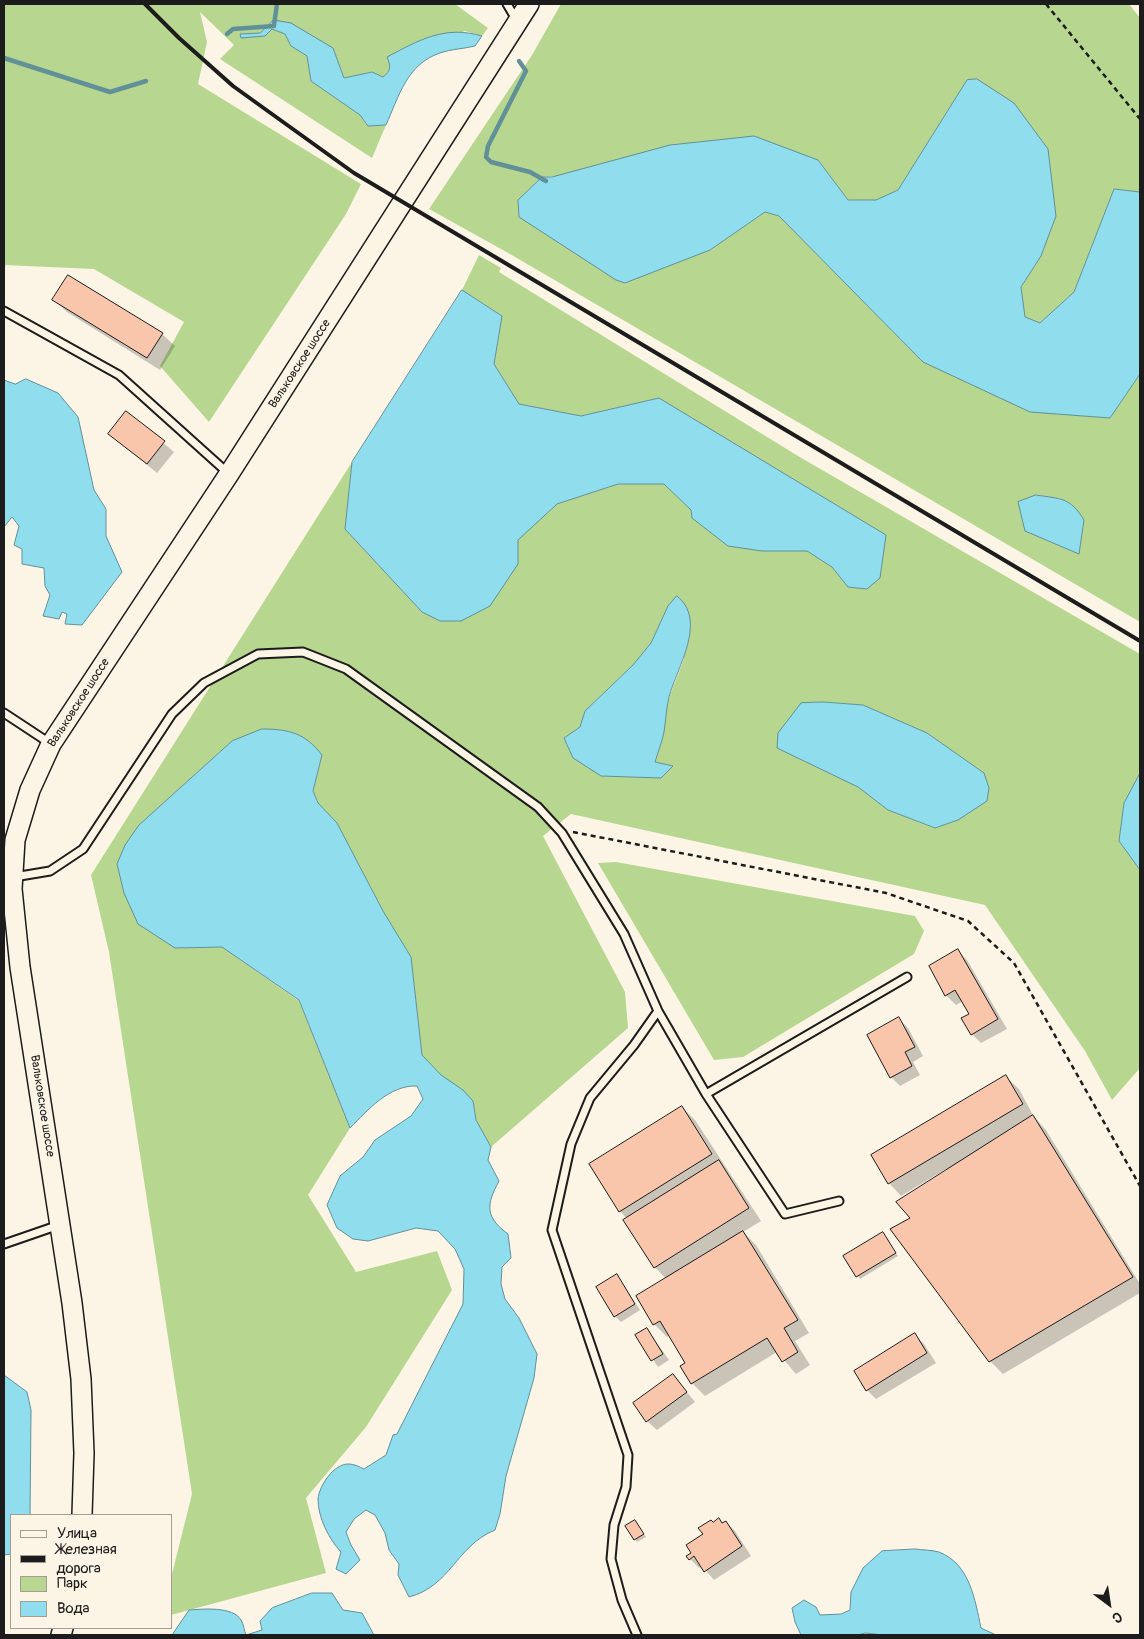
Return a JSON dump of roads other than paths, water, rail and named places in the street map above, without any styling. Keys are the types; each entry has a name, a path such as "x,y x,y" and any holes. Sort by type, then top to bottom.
{"main road":[{"name":"Вальковское шоссе","path":"82,1514 84,1452 81,1380 62,1224 20,967 13,877 15,840 27,798 51,744 230,474 529,4"}],"lane":[{"path":"507,4 518,22"},
{"path":"4,311 118,375 230,474"},
{"path":"13,877 50,871 83,849 172,714 204,683 258,654 302,652 346,669 538,807 562,833 624,934 658,1011 706,1094 785,1214 839,1201"},
{"path":"4,713 51,744"},
{"path":"706,1094 907,977"},
{"path":"637,1635 622,1600 611,1559 614,1525 626,1487 628,1455 552,1230 571,1144 590,1098 634,1045 658,1011"},
{"path":"4,1244 62,1224"}],"water":[{"path":"274,20 291,23 333,48 344,78 372,72 383,77 390,68 387,57 433,36 456,32 482,36 475,46 440,53 419,65 400,92 386,125 368,126 360,115 311,81 307,56 291,46 285,34 272,29 265,36 241,38 240,34 260,33"},
{"path":"977,79 1014,103 1048,149 1056,216 1041,256 1021,287 1025,317 1040,323 1074,292 1114,189 1140,192 1140,374 1110,418 1030,412 923,362 779,216 765,212 710,250 625,283 616,280 519,217 518,200 542,177 552,177 670,145 754,136 818,160 848,200 876,200 898,190 967,80"},
{"path":"462,290 502,316 494,364 519,404 581,416 659,398 886,535 880,578 867,589 848,587 832,567 807,551 762,551 728,546 692,518 691,510 664,484 618,484 557,504 518,540 518,564 490,606 461,621 440,621 422,612 345,529 352,462"},
{"path":"26,379 58,393 78,417 94,490 106,509 106,536 122,572 82,625 65,624 67,614 62,612 59,619 43,616 50,595 45,586 44,568 22,564 22,549 14,545 19,526 12,517 4,527 4,380 15,384"},
{"path":"1036,495 1064,500 1079,512 1084,520 1079,554 1025,531 1018,502"},
{"path":"677,596 686,606 690,618 690,631 688,645 669,697 664,732 655,762 673,766 661,778 601,776 573,758 564,738 580,727 585,711 633,665 651,643 668,606"},
{"path":"823,702 863,705 927,733 984,773 989,788 987,801 958,820 935,828 888,810 858,787 777,748 778,733 801,703"},
{"path":"262,729 288,731 303,737 322,755 313,791 318,803 337,823 383,911 411,957 422,1055 441,1075 463,1090 473,1101 476,1120 491,1147 488,1160 499,1181 492,1197 490,1210 495,1222 508,1234 511,1258 502,1267 501,1284 505,1299 519,1318 537,1354 534,1378 506,1476 500,1514 495,1530 471,1546 435,1584 423,1592 409,1597 398,1575 399,1564 389,1550 385,1533 375,1515 366,1510 354,1519 346,1532 360,1560 346,1574 336,1569 341,1552 325,1528 318,1506 318,1499 324,1482 338,1467 349,1464 364,1469 386,1455 393,1435 397,1434 463,1304 464,1269 455,1249 438,1231 416,1228 368,1241 353,1239 337,1228 327,1205 340,1176 363,1157 375,1140 411,1116 423,1099 417,1086 397,1090 380,1100 350,1128 299,1000 222,947 175,948 138,924 124,893 117,864 125,845 139,825 232,741"},
{"path":"1140,773 1140,870 1119,841 1124,803"},
{"path":"4,1375 27,1392 31,1410 30,1514 10,1514 10,1554 4,1555"},
{"path":"915,1549 939,1552 958,1565 969,1584 981,1628 996,1635 884,1635 865,1633 858,1635 801,1635 795,1622 792,1608 804,1600 816,1607 820,1615 841,1614 850,1610 851,1592 863,1568 882,1551"},
{"path":"312,1593 332,1593 343,1610 362,1613 374,1635 246,1635 262,1630 260,1621 272,1608"},
{"path":"209,1609 224,1610 237,1616 242,1622 246,1635 172,1635 189,1610"}],"waterway":[{"path":"274,25 277,4"},
{"path":"227,34 233,29 274,26"},
{"path":"4,58 110,92 146,81"},
{"path":"519,61 526,71 488,146 486,157 491,162 530,172 546,181"}],"railway":[{"path":"145,4 179,38 233,86 354,173 1140,641"}]}
